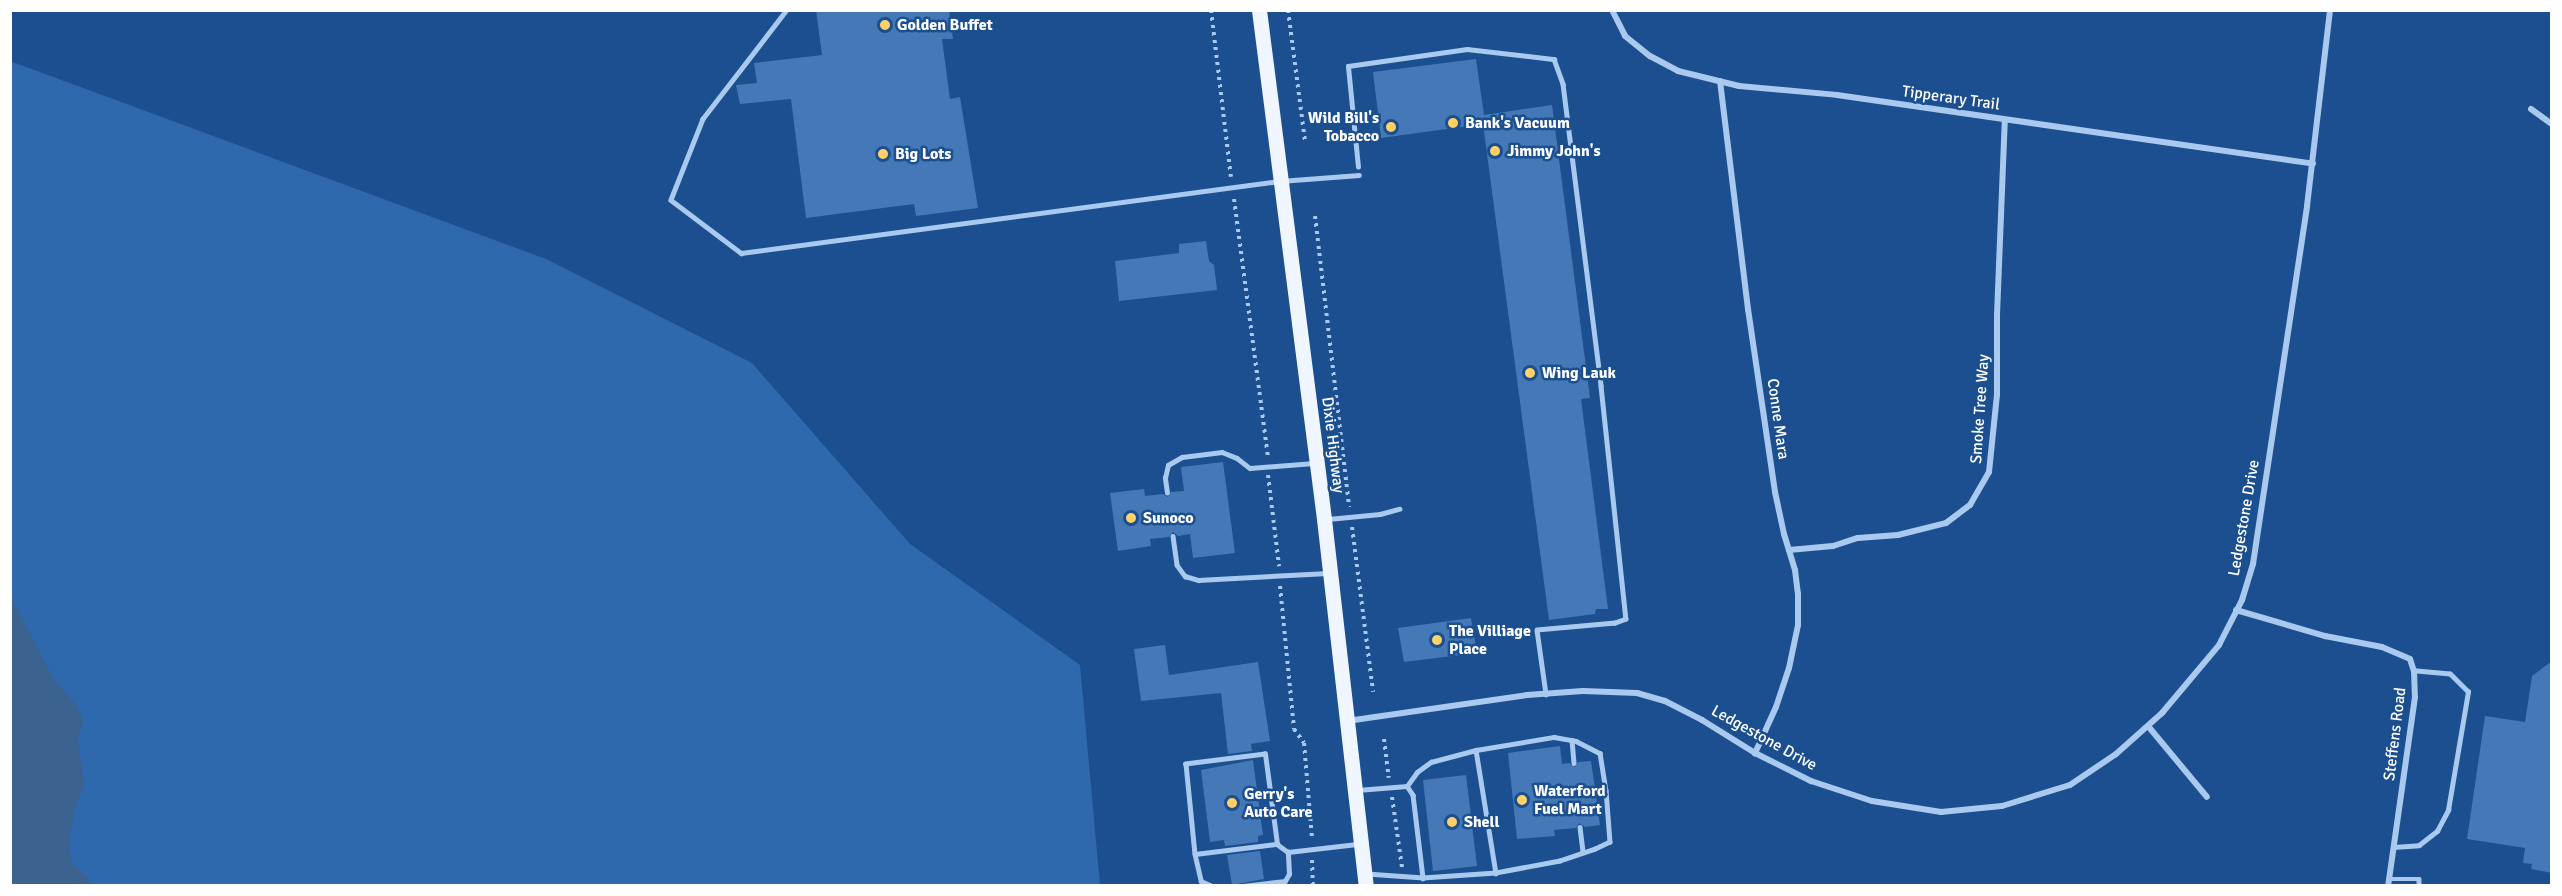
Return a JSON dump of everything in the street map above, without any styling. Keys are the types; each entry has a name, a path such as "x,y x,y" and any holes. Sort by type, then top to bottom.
{"main road":[{"name":"Dixie Highway","path":"1259,10 1324,519 1365,880"}],"street":[{"name":"Tipperary Trail","path":"1612,10 1625,36 1650,56 1678,71 1720,81 2313,164"},
{"name":"Ledgestone Drive","path":"1347,721 1546,694 1613,691 1637,693 1665,701 1702,720 1755,753 1811,781 1872,801 1941,812 2002,806 2070,785 2116,754 2148,726 2199,671 2219,645 2236,610 2253,564 2313,164 2330,10"},
{"name":"Conne Mara","path":"1720,81 1750,321 1775,492 1795,570 1798,625 1789,668 1776,707 1755,753"},
{"path":"2531,109 2552,124"},
{"name":"Smoke Tree Way","path":"1789,550 1833,546 1858,538 1898,535 1946,523 1970,505 1989,472 1997,395 1997,315 2005,120"},
{"name":"Steffens Road","path":"2236,610 2325,636 2399,653 2410,659 2414,671 2415,697 2389,882"},
{"path":"2148,726 2207,797"}],"lane":[{"path":"787,10 704,119 671,200 741,253 1280,181 1359,176"},
{"path":"1358,167 1348,66 1467,50 1554,59 1563,84 1601,386 1626,619 1615,623 1536,630 1546,694"},
{"path":"1167,493 1168,465 1182,457 1222,452 1237,458 1250,468 1317,463"},
{"path":"1324,519 1399,509"},
{"path":"1173,536 1177,565 1185,576 1197,580 1330,573"},
{"path":"2393,847 2420,845 2437,831 2448,810 2468,692 2450,674 2414,671"},
{"path":"1355,790 1407,786 1417,772 1431,762 1476,750 1554,737 1572,740 1600,753 1607,800 1610,842 1560,861 1496,873 1423,878 1404,875 1365,880"},
{"path":"1572,740 1574,763"},
{"path":"1476,750 1496,873"},
{"path":"1212,885 1202,881 1195,854 1186,764 1265,754 1277,844"},
{"path":"1407,786 1413,795 1423,878"},
{"path":"1580,827 1582,852"},
{"path":"1195,854 1277,844 1288,852 1361,844"},
{"path":"1243,885 1285,881 1289,874 1288,852"},
{"path":"2389,882 2420,879 2419,885"}],"path":[{"path":"1211,10 1268,444 1268,468 1294,729 1304,743 1313,827 1313,885"},
{"path":"1288,10 1305,141"},
{"path":"1315,216 1373,692"},
{"path":"1384,739 1404,875"}],"shaded area":[{"path":"10,61 546,259 752,363 910,544 1080,665 1100,885 11,885"},
{"path":"10,595 54,680 78,707 81,715 83,723 78,738 84,785 74,812 69,842 72,864 88,877 90,885 11,885"}],"building":[{"name":"Big Lots","path":"816,10 949,10 953,39 942,39 950,99 960,97 978,208 916,216 914,204 806,218 791,99 740,104 736,85 757,83 754,63 822,55"},
{"path":"1476,59 1484,115 1552,105 1590,398 1581,399 1608,609 1596,609 1595,614 1549,620 1483,124 1381,138 1373,72"},
{"path":"1206,241 1209,261 1214,265 1217,290 1119,301 1115,261 1179,253 1179,244"},
{"path":"1223,462 1235,553 1193,558 1190,534 1178,536 1173,532 1169,537 1150,539 1151,546 1118,551 1110,493 1144,489 1145,496 1163,494 1168,497 1171,492 1184,491 1181,467"},
{"name":"The Villiage Place","path":"1471,618 1477,653 1404,662 1398,628"},
{"path":"1165,645 1169,675 1258,662 1270,741 1251,744 1252,751 1228,754 1221,693 1141,701 1134,649"},
{"path":"2552,661 2552,873 2531,869 2532,864 2523,863 2525,848 2467,839 2485,716 2525,722 2532,676"},
{"path":"1560,746 1562,764 1569,763 1575,767 1578,762 1591,761 1600,825 1585,827 1579,823 1576,828 1554,830 1555,836 1517,839 1508,753"},
{"name":"Gerry's Auto Care","path":"1253,760 1263,835 1258,836 1258,842 1225,846 1224,840 1210,842 1201,770"},
{"path":"1466,775 1477,866 1433,871 1423,780"},
{"path":"1260,851 1264,879 1232,885 1227,855"}],"place":[{"name":"Golden Buffet","path":"885,25"},
{"name":"Bank's Vacuum","path":"1453,123"},
{"name":"Wild Bill's Tobacco","path":"1391,127"},
{"name":"Jimmy John's","path":"1495,151"},
{"name":"Big Lots","path":"883,154"},
{"name":"Wing Lauk","path":"1530,373"},
{"name":"Sunoco","path":"1131,518"},
{"name":"The Villiage Place","path":"1437,640"},
{"name":"Waterford Fuel Mart","path":"1522,800"},
{"name":"Gerry's Auto Care","path":"1232,803"},
{"name":"Shell","path":"1452,822"}]}
